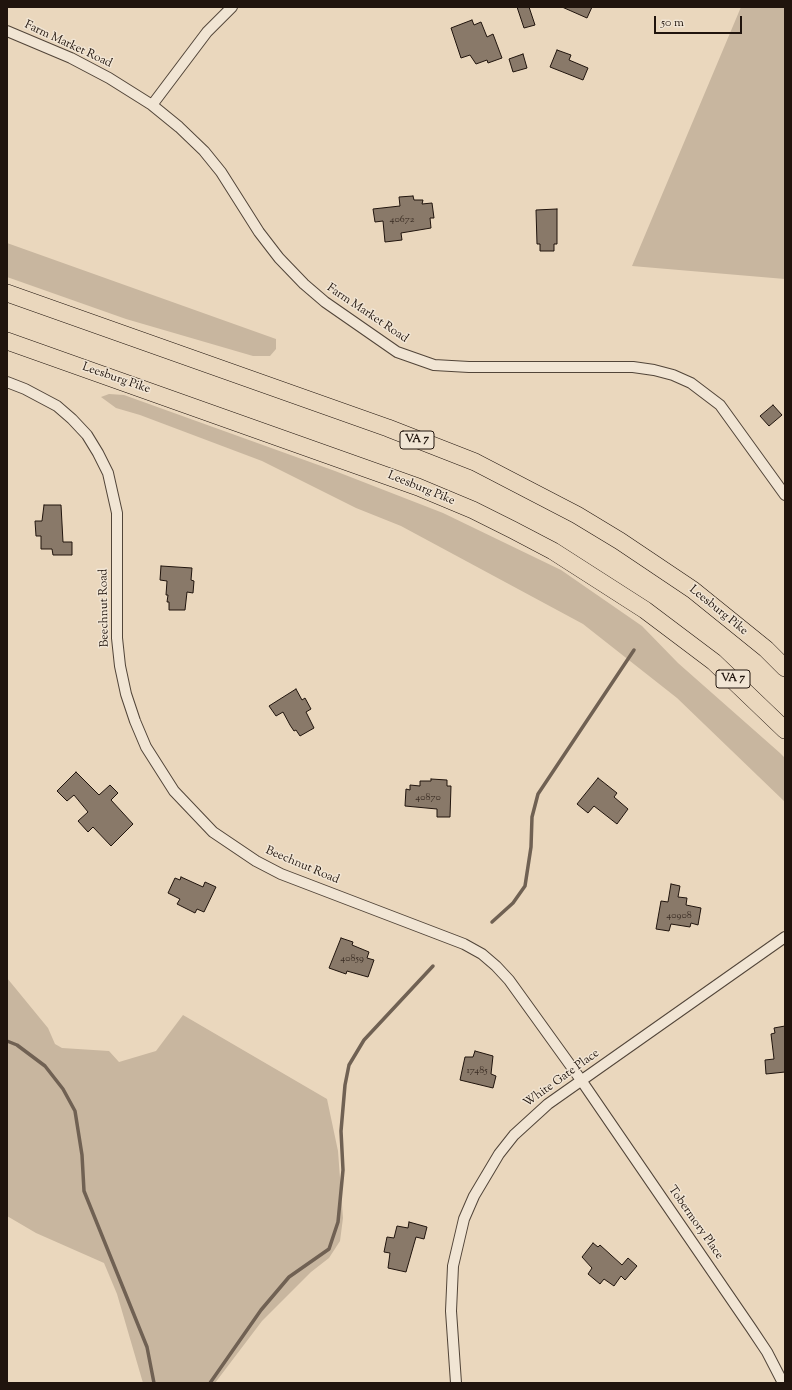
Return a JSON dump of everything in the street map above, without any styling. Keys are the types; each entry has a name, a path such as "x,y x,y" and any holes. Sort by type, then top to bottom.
{"highway":[{"name":"Leesburg Pike","path":"7,293 380,425 476,462 577,515 620,541 693,590 766,649 785,668"},
{"name":"Leesburg Pike","path":"7,341 418,487 473,510 553,551 644,610 714,662 785,730"}],"street":[{"path":"152,105 202,38 232,7"},
{"name":"Farm Market Road","path":"7,31 71,58 109,78 152,105 179,127 204,151 221,172 259,232 275,253 304,284 325,302 397,352 434,365 469,367 633,367 673,375 691,383 720,405 785,495"},
{"name":"Beechnut Road","path":"7,382 26,389 57,406 72,419 94,447 108,473 117,513 117,638 122,673 135,721 146,747 174,791 213,832 256,861 282,874 458,941 482,954 509,980 581,1080"},
{"name":"White Gate Place","path":"456,1383 452,1311 453,1266 459,1236 474,1196 498,1154 514,1135 548,1104 785,937"},
{"name":"Tobermory Place","path":"581,1080 752,1328 783,1383"}],"shaded area":[{"path":"741,7 785,7 785,279 632,266"},
{"path":"7,243 276,339 276,349 270,356 253,356 126,319 7,277"},
{"path":"109,394 124,395 335,471 443,513 561,570 642,626 678,663 785,758 785,802 677,698 583,624 401,526 356,508 262,461 140,415 116,408 101,397"},
{"path":"7,978 48,1028 55,1044 62,1048 109,1051 119,1062 156,1051 183,1015 327,1099 338,1151 343,1218 340,1241 329,1258 311,1272 262,1321 215,1383 143,1383 117,1294 104,1263 36,1233 7,1216"}],"building":[{"path":"517,7 529,7 535,25 524,28"},
{"path":"562,7 592,7 587,18"},
{"path":"472,20 474,25 481,22 487,37 493,34 502,58 488,63 487,60 476,64 470,55 461,58 451,28"},
{"path":"557,50 571,55 569,60 588,68 583,80 550,67"},
{"path":"523,54 527,68 513,72 509,59"},
{"path":"413,196 414,200 423,200 422,204 432,203 434,218 430,218 431,228 401,233 402,240 385,242 383,221 375,222 373,209 400,206 399,197"},
{"path":"557,209 557,244 554,244 554,251 540,251 540,244 537,244 536,210"},
{"path":"773,405 782,415 769,426 760,416"},
{"path":"44,505 61,505 63,542 72,542 72,555 53,555 52,549 41,549 41,536 36,536 35,521 42,521"},
{"path":"161,566 192,568 191,580 194,581 193,593 187,592 185,610 169,610 169,602 167,602 168,595 166,595 167,581 160,580"},
{"path":"296,689 302,700 305,698 311,709 306,712 314,728 300,736 296,730 294,731 283,712 276,716 269,706"},
{"path":"76,772 99,795 110,785 118,793 111,800 133,824 111,846 93,827 88,832 78,821 88,812 74,795 67,801 57,791"},
{"path":"598,778 617,793 614,797 628,809 617,824 594,806 588,813 577,804"},
{"path":"431,779 447,780 447,786 451,786 450,817 437,817 437,809 405,806 406,789 410,790 410,785 420,786 420,781 431,781"},
{"path":"181,877 203,887 205,882 216,887 204,912 197,909 195,913 177,904 180,899 168,893 175,878 180,880"},
{"path":"671,884 680,886 678,897 687,898 686,905 701,908 698,925 691,923 690,927 671,924 669,931 656,929 661,901 668,902"},
{"path":"341,938 353,942 352,945 369,952 367,958 374,960 368,977 347,971 346,974 329,968"},
{"path":"785,1026 785,1072 766,1074 765,1060 774,1059 771,1034 775,1033 774,1028"},
{"path":"475,1051 493,1056 491,1074 496,1076 493,1088 460,1080 465,1057 473,1057"},
{"path":"409,1222 427,1227 424,1239 416,1237 406,1272 388,1268 390,1253 384,1252 387,1237 394,1238 397,1226 408,1228"},
{"path":"593,1243 598,1247 600,1245 622,1265 628,1258 637,1266 625,1280 621,1276 614,1286 604,1279 600,1284 588,1274 592,1268 582,1257"}],"waterway":[{"path":"492,922 513,903 525,886 531,847 532,817 538,794 634,650"},
{"path":"210,1383 261,1310 289,1277 329,1249 338,1222 343,1170 341,1131 345,1085 349,1065 364,1040 433,966"},
{"path":"7,1041 17,1045 45,1066 63,1089 75,1111 82,1155 84,1191 147,1347 154,1383"}]}
